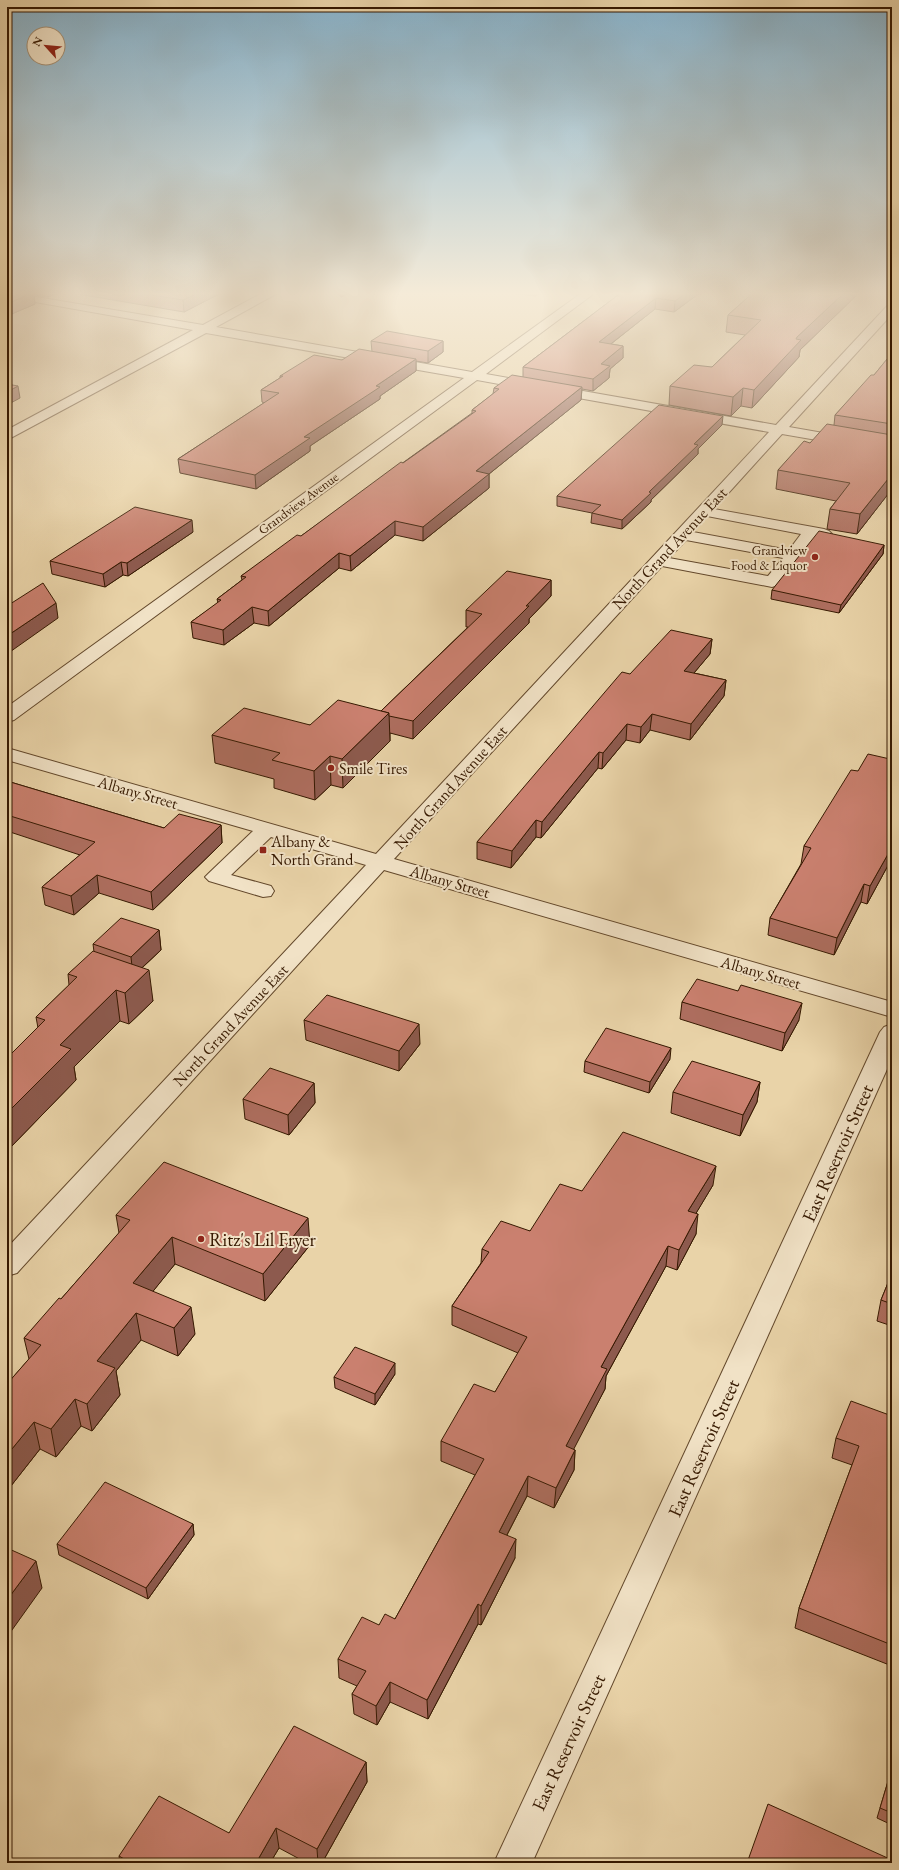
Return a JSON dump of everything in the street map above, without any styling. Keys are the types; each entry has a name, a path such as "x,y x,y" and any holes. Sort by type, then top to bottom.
{"street":[{"path":"7,436 111,379"},
{"name":"Grandview Avenue","path":"7,716 468,379"},
{"path":"498,379 892,449"},
{"name":"North Grand Avenue East","path":"7,1266 825,379"},
{"path":"702,511 841,538"},
{"path":"658,560 772,582 811,532"},
{"path":"681,534 793,555"},
{"name":"Albany Street","path":"7,754 892,1010"},
{"path":"263,891 216,877 267,828"},
{"name":"East Reservoir Street","path":"513,1863 892,1032"}],"building":[{"path":"278,379 386,379 376,386 380,387 304,437 310,438 255,475 178,459 279,393 261,390"},
{"path":"506,379 537,379 582,387 476,471 489,474 423,527 395,521 350,556 339,553 268,611 252,607 223,630 191,622 221,600 217,599 246,577 241,576 297,535 301,536 401,462 403,463 476,411 472,410 499,389 494,388"},
{"path":"678,379 764,379 754,390 743,388 733,397 670,386"},
{"path":"867,379 892,379 892,424 835,415"},
{"path":"7,384 18,386 7,392"},
{"path":"659,405 723,416 694,444 698,445 622,520 592,513 601,505 557,496"},
{"path":"827,424 892,435 892,474 860,514 830,509 850,483 778,470 804,441 810,443"},
{"path":"135,507 192,520 127,563 121,562 103,574 50,561"},
{"path":"819,531 884,545 841,605 772,590"},
{"path":"507,571 551,580 526,606 529,606 413,721 389,716 389,713 381,711 482,614 466,610"},
{"path":"43,583 56,603 7,636 7,606"},
{"path":"671,630 712,639 684,671 726,680 691,724 652,714 641,727 627,724 603,753 599,752 542,822 536,820 512,851 477,842 622,672 630,674"},
{"path":"338,700 389,713 342,759 330,756 314,771 272,760 280,753 212,735 244,708 310,725"},
{"path":"868,754 890,759 892,756 892,847 870,886 864,884 837,938 770,918 811,848 804,846 851,770 858,771"},
{"path":"7,781 164,828 179,814 221,825 151,892 97,875 71,896 42,887 95,842 7,815"},
{"path":"121,918 159,930 131,957 93,944"},
{"path":"93,951 149,970 125,993 116,990 60,1045 71,1049 7,1113 7,1058 45,1020 36,1017 77,977 68,974"},
{"path":"697,979 738,991 741,985 802,1003 785,1033 682,1002"},
{"path":"327,995 419,1024 399,1051 304,1020"},
{"path":"606,1028 671,1048 650,1082 585,1061"},
{"path":"692,1061 760,1082 743,1115 673,1092"},
{"path":"270,1068 314,1083 288,1115 243,1099"},
{"path":"623,1132 716,1166 688,1211 698,1214 679,1250 668,1246 601,1367 607,1369 566,1446 575,1450 556,1488 528,1476 499,1532 516,1539 481,1606 478,1604 427,1700 390,1682 376,1706 352,1694 366,1671 338,1659 362,1617 379,1625 385,1614 395,1619 484,1459 441,1441 474,1384 495,1392 527,1337 452,1306 489,1252 482,1249 501,1221 530,1231 560,1184 582,1191"},
{"path":"164,1162 308,1218 263,1274 172,1237 133,1283 191,1307 174,1328 136,1313 97,1361 115,1368 87,1404 75,1399 51,1429 34,1422 7,1455 7,1384 41,1345 24,1338 59,1298 61,1299 130,1220 116,1215"},
{"path":"892,1273 892,1304 881,1300"},
{"path":"355,1347 395,1363 375,1394 334,1377"},
{"path":"851,1401 892,1416 892,1645 799,1608 859,1446 836,1438"},
{"path":"105,1482 193,1524 146,1588 57,1544"},
{"path":"7,1548 36,1561 7,1600"},
{"path":"294,1726 366,1762 317,1849 276,1828 256,1863 131,1863 119,1856 159,1796 229,1833"},
{"path":"892,1768 892,1813 880,1808"},
{"path":"768,1804 892,1860 892,1863 747,1863"}],"place":[{"name":"Grandview Food & Liquor","path":"815,557"},
{"name":"Smile Tires","path":"331,768"},
{"name":"Albany & North Grand","path":"263,850"},
{"name":"Ritz's Lil Fryer","path":"201,1239"}]}
